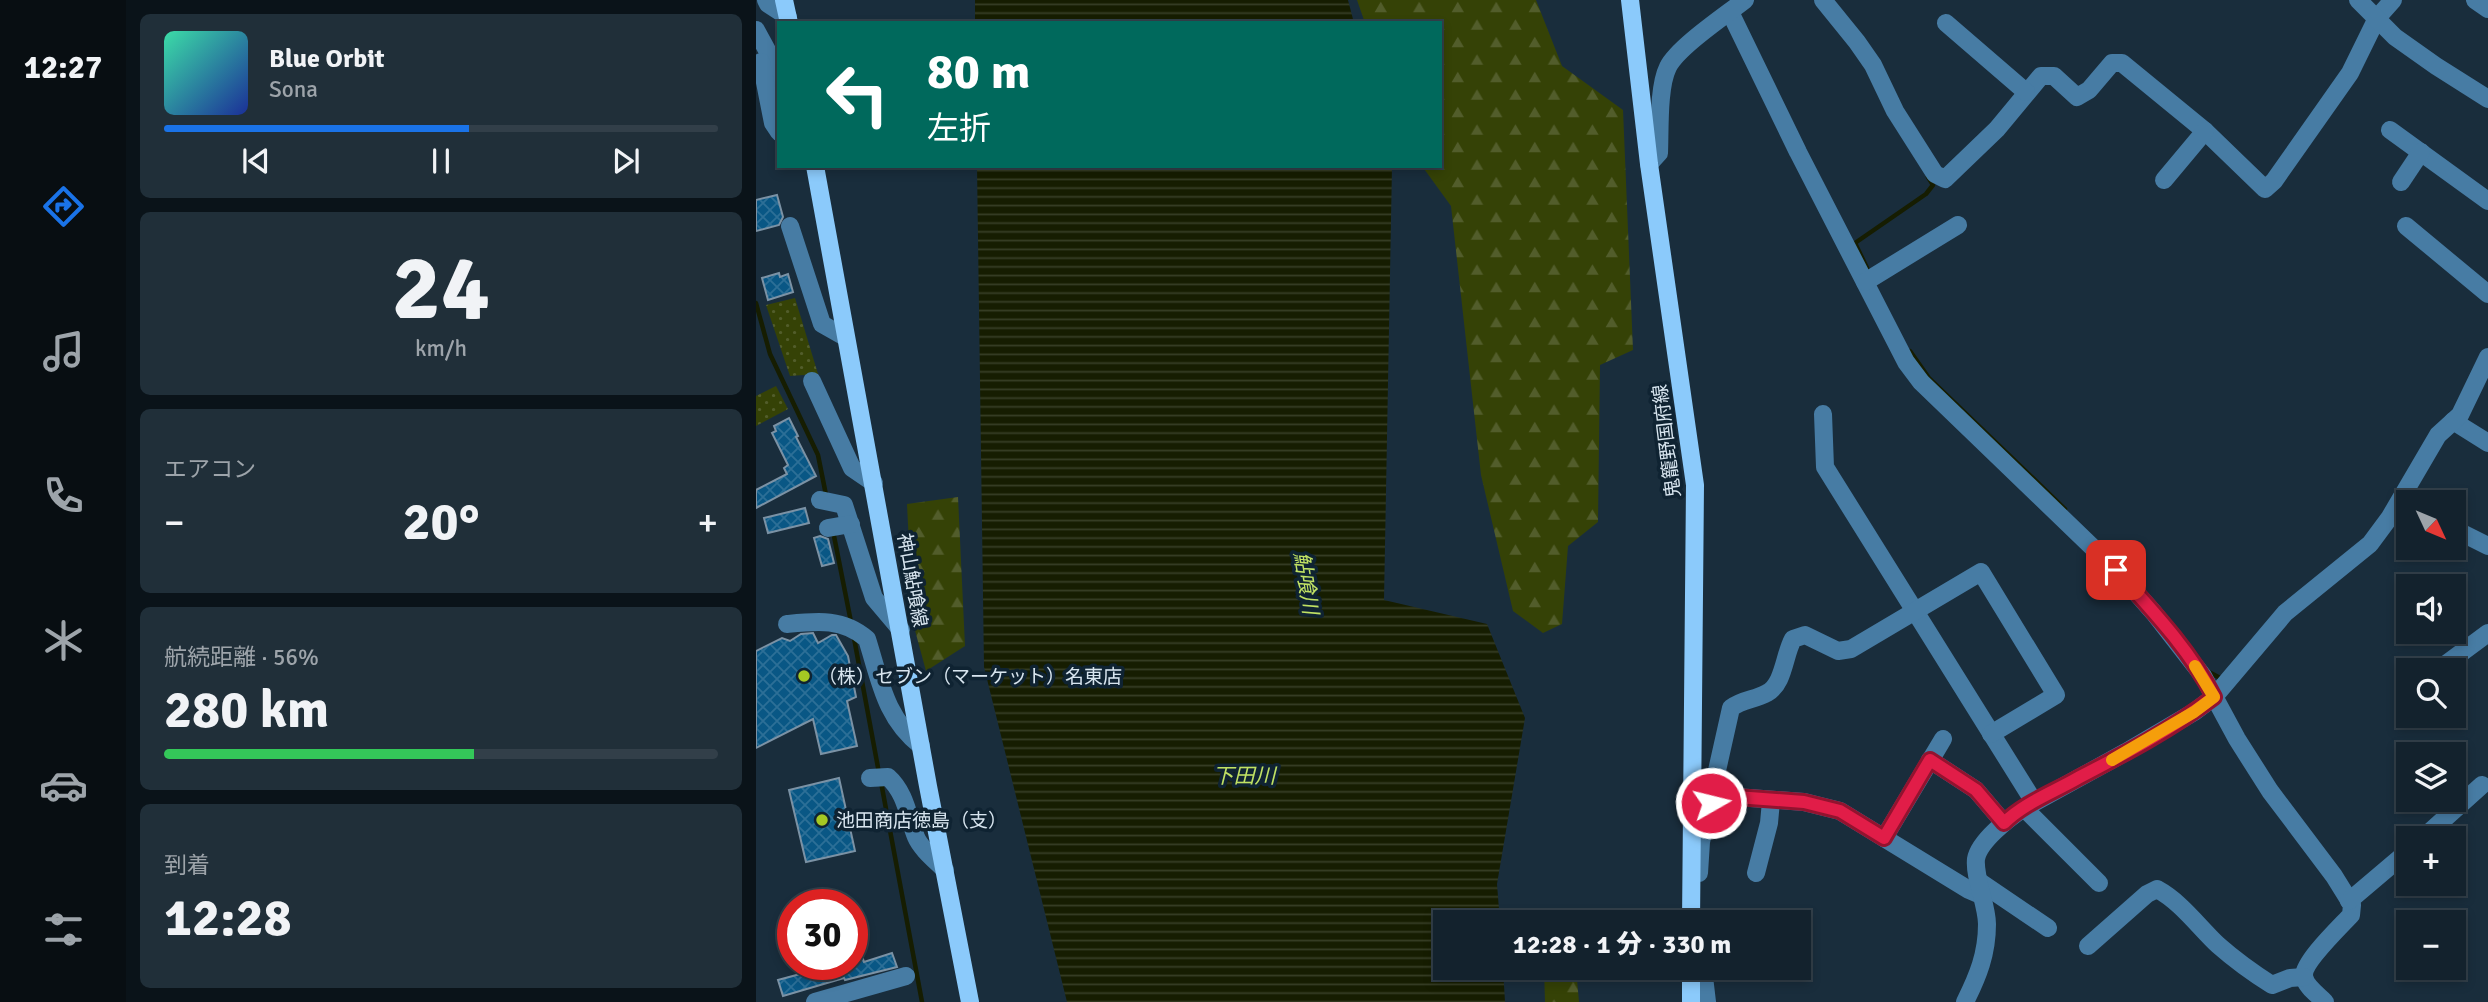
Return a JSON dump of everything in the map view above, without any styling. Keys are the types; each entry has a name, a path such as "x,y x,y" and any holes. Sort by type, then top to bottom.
{"main road":[{"name":"鬼籠野国府線","path":"1630,0 1648,164 1695,485 1691,910"},
{"name":"神山鮎喰線","path":"812,169 874,483 970,1002"},
{"path":"1691,980 1691,1002"}],"street":[{"path":"766,0 787,13"},
{"path":"1648,164 1659,153 1663,88 1667,68 1679,53 1745,0"},
{"path":"1823,0 1873,65 1895,111 1935,174 1945,179 1997,129 2041,76 2054,76 2077,97 2090,90 2112,63 2122,62 2205,131 2265,189 2274,181 2350,73 2376,18 2393,0"},
{"path":"2358,0 2405,44 2488,99"},
{"path":"2475,0 2488,9"},
{"path":"1730,12 1798,152 1906,362 1922,382 2116,570 2154,613 2203,676 2270,791 2349,901 2351,915 2306,966 2304,977 2325,1002"},
{"path":"1946,23 2026,92"},
{"path":"756,30 777,74"},
{"path":"761,62 777,128"},
{"path":"2390,130 2488,201"},
{"path":"2164,180 2205,131"},
{"path":"2401,182 2421,152"},
{"path":"790,226 822,324 845,337"},
{"path":"1865,282 1958,226"},
{"path":"2406,226 2488,294"},
{"path":"2410,490 2438,435 2460,415 2488,357"},
{"path":"812,381 852,468 874,483"},
{"path":"1823,414 1825,467 1991,734 2029,805 2099,883"},
{"path":"2453,421 2488,443"},
{"path":"820,500 844,505 874,598 901,631"},
{"path":"1965,1002 1980,972 1987,923 1976,859 1985,842 2004,823 2029,805 2126,752 2194,712 2214,697 2285,613 2371,544 2396,513"},
{"path":"828,528 851,524"},
{"path":"2466,534 2488,546"},
{"path":"1697,910 1692,888 1699,879 1701,842 1731,708 1740,702 1768,693 1780,678 1787,650 1793,639 1805,635 1838,651 1851,649 1981,572 2056,695 1991,734"},
{"path":"788,624 824,620 841,625 867,639 891,713 905,734 921,746"},
{"path":"2454,658 2488,633"},
{"path":"1884,838 1943,739"},
{"path":"1930,760 1976,790 2004,823"},
{"path":"870,778 888,777 900,792 916,840 945,870"},
{"path":"2436,826 2482,785"},
{"path":"1711,803 1723,796 1804,802 1840,811 1969,890 1981,889 2048,928"},
{"path":"1756,873 1772,801"},
{"path":"2349,901 2396,861"},
{"path":"2088,946 2147,894 2157,889 2169,895 2221,947 2273,985 2290,978 2304,977"},
{"path":"815,1002 906,976"},
{"path":"1704,980 1707,1002"}],"green space":[{"path":"1357,0 1536,0 1562,66 1623,110 1633,350 1600,365 1598,522 1568,546 1562,624 1543,633 1513,611 1481,475 1451,206 1423,168 1442,168 1442,21 1364,21"},
{"path":"795,298 818,374 790,376 766,305"},
{"path":"776,386 788,409 756,426 756,396"},
{"path":"958,497 965,646 926,671 913,623 907,504"},
{"path":"1544,980 1577,980 1579,1002 1545,1002"}],"water":[{"path":"975,0 1348,0 1353,21 975,21"},
{"name":"下田川","path":"977,168 1392,168 1384,600 1487,624 1525,718 1497,884 1499,910 1433,910 1433,980 1504,980 1505,1002 1067,1002 984,667"}],"building":[{"path":"777,195 783,217 779,225 756,231 756,200"},
{"path":"779,273 780,277 788,274 793,292 768,300 762,278"},
{"path":"789,418 816,476 756,508 756,490 787,474 784,468 788,465 772,433 776,431 774,426"},
{"path":"805,508 809,523 768,533 764,518"},
{"path":"820,536 828,539 834,563 822,566 814,538"},
{"name":"（株）セブン（マーケット）名東店","path":"813,633 818,643 836,635 848,656 856,697 847,701 857,746 821,754 813,719 756,748 756,651 782,638 790,641 801,634"},
{"name":"池田商店徳島（支）","path":"839,778 855,851 806,862 789,790"},
{"path":"892,953 897,967 868,974 868,961"},
{"path":"778,980 837,980 783,996"}],"waterway":[{"path":"1868,270 1855,243 1926,194 1933,185 1928,177"},
{"path":"756,303 770,354 818,455 826,495"},
{"path":"1910,351 1929,378 2065,509"},
{"path":"833,531 851,622"},
{"path":"854,638 879,773"},
{"path":"2207,671 2222,679"},
{"path":"881,782 922,1002"}],"slow traffic":[{"path":"2112,760 2194,712 2214,697 2195,666"}],"place":[{"name":"（株）セブン（マーケット）名東店","path":"804,676"},
{"name":"池田商店徳島（支）","path":"822,820"}],"route":[{"path":"1711,803 1723,796 1804,802 1840,811 1884,838 1930,760 1976,790 2004,823 2034,802 2126,752 2194,712 2214,697 2203,676 2116,570"}],"water label":[{"name":"鮎喰川","path":"1306,583"}]}
